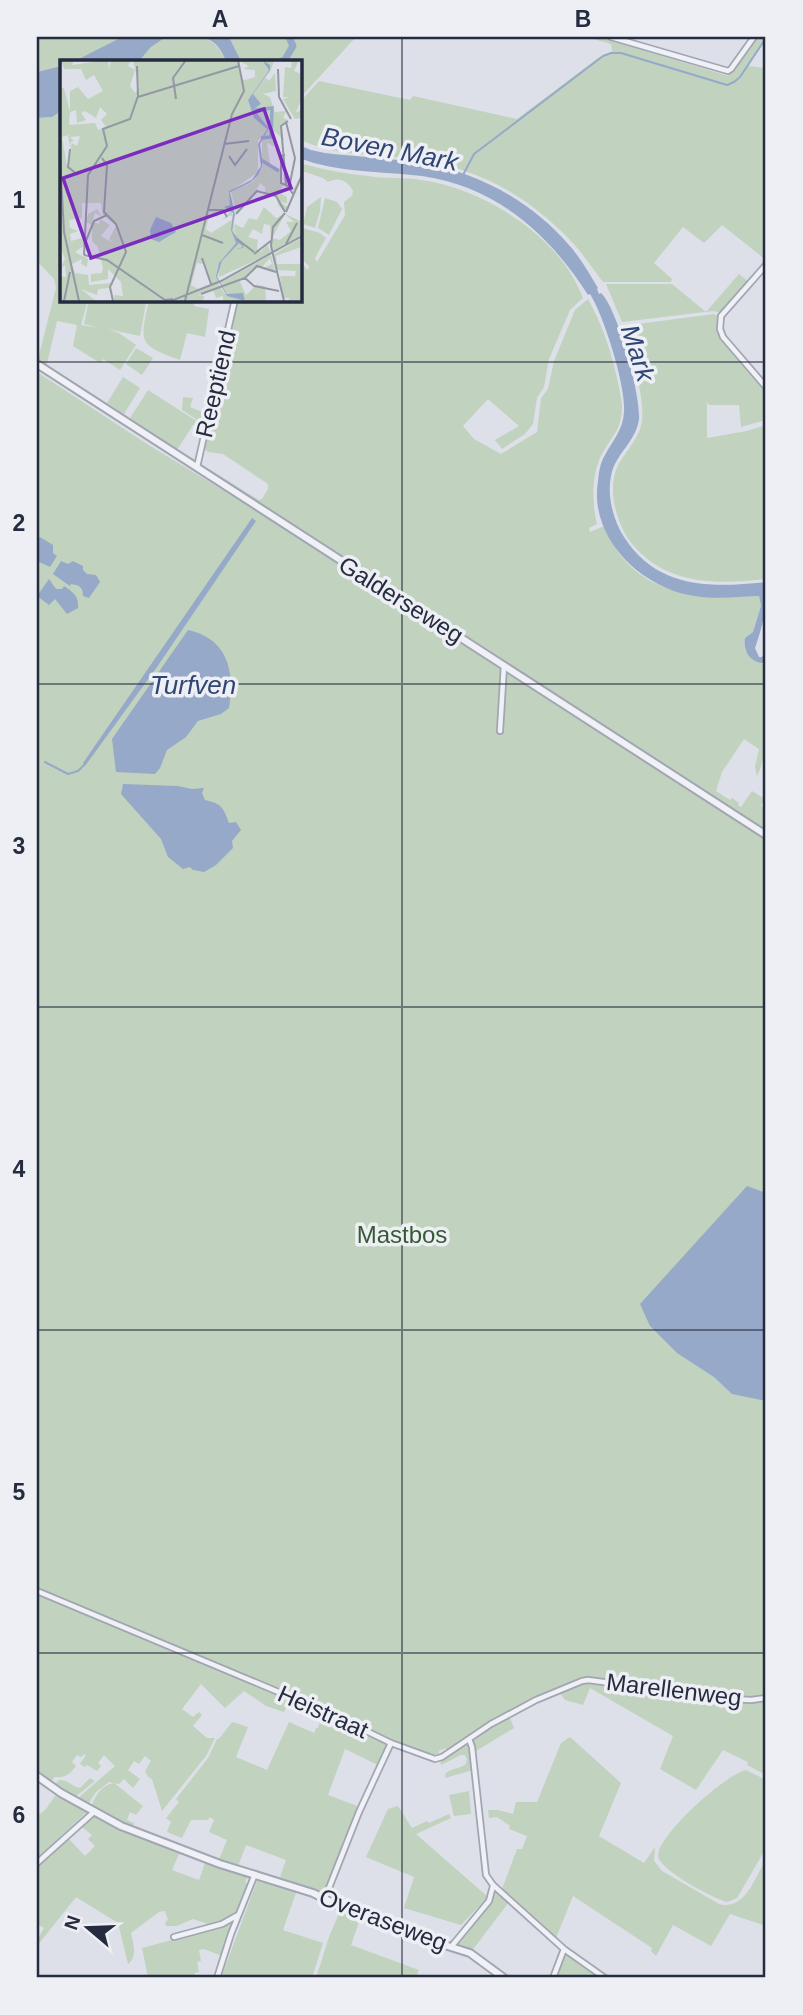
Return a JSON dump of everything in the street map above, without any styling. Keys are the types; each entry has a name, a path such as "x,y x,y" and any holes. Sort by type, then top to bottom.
{"street":[{"path":"611,37 728,71 754,37"},
{"path":"766,265 721,316 719,323 723,337 766,387"},
{"name":"Reeptiend","path":"197,468 235,301"},
{"name":"Galderseweg","path":"37,364 766,835"},
{"path":"500,731 504,665"},
{"name":"Heistraat","path":"37,1591 331,1714 391,1743 439,1759 469,1739"},
{"name":"Marellenweg","path":"469,1739 491,1724 582,1681 732,1699 766,1698"},
{"path":"469,1739 486,1875 493,1885 564,1949 605,1978"},
{"path":"325,1898 359,1812 391,1743"},
{"name":"Overaseweg","path":"37,1776 61,1793 130,1829 220,1864 325,1898 371,1921 470,1954 505,1978"},
{"path":"37,1863 95,1811"},
{"path":"217,1978 255,1874"},
{"path":"451,1947 488,1901 493,1885"},
{"path":"174,1937 222,1924 239,1914"},
{"path":"553,1978 564,1949"}],"green space":[{"path":"37,37 122,37 81,59 60,60 60,66 37,72"},
{"path":"166,37 202,38 215,45 226,60 140,60 151,47"},
{"path":"229,37 356,37 301,97 301,60 240,60"},
{"path":"587,37 600,37 728,76 756,37 766,37 747,66 766,68 766,260 722,225 704,243 683,227 654,263 672,279 671,282 603,282 574,245 552,223 515,194 495,183 452,167 405,158 337,151 301,140 301,101 319,81 410,100 413,96 517,119 598,58 612,52 611,44"},
{"path":"60,112 60,301 87,301 81,325 100,328 84,324 89,301 146,303 140,336 107,329 119,333 136,345 120,370 103,359 100,363 73,346 77,325 57,321 46,368 37,363 37,354 39,355 56,288 54,279 37,258 37,118 51,117"},
{"name":"Mastbos","path":"301,163 351,174 442,184 483,199 503,210 540,237 555,253 570,272 583,298 570,310 549,359 544,387 537,398 533,424 525,434 502,449 495,440 519,426 488,399 463,426 474,439 501,454 537,432 541,398 548,389 554,361 575,310 588,299 610,350 622,404 619,426 596,470 593,498 597,524 589,528 590,532 604,526 616,549 631,567 648,580 668,588 711,596 759,596 761,606 753,632 744,641 745,651 763,664 766,663 766,704 763,709 765,743 757,776 755,767 759,749 744,739 722,772 716,791 730,800 732,798 741,807 752,791 765,799 761,806 766,809 766,1775 747,1765 748,1762 723,1750 696,1790 660,1769 673,1736 590,1688 583,1705 565,1700 557,1689 554,1689 446,1750 439,1751 439,1754 429,1754 390,1740 380,1766 345,1749 328,1795 360,1807 326,1894 280,1877 286,1860 246,1845 238,1866 219,1859 227,1840 209,1832 214,1820 210,1817 208,1820 191,1820 182,1838 167,1832 171,1822 166,1818 179,1802 176,1799 208,1758 217,1739 232,1722 248,1727 236,1757 267,1770 289,1722 314,1733 322,1716 289,1701 284,1712 266,1706 244,1691 225,1708 201,1684 182,1709 193,1717 199,1712 202,1715 193,1726 207,1738 215,1738 206,1756 162,1811 152,1779 145,1771 151,1761 145,1756 139,1764 134,1761 128,1770 140,1779 133,1788 124,1779 119,1784 109,1782 96,1792 88,1804 78,1798 115,1766 104,1755 98,1763 101,1766 97,1771 80,1764 86,1755 84,1754 81,1757 77,1755 72,1762 76,1766 69,1773 55,1777 50,1782 37,1773 37,372 147,444 259,512 261,507 206,469 259,500 268,489 268,484 223,454 204,449 237,301 301,301 301,263 308,270 309,266 301,258 301,228 320,233 326,238 315,258 317,262 345,215 344,202 352,196 353,191 346,182 336,179 328,182 301,171"},
{"path":"321,197 315,228 303,224 307,207"},
{"path":"325,198 337,202 342,209 329,235 318,228"},
{"path":"739,274 749,282 722,313 706,312"},
{"path":"606,284 672,284 706,312 622,322"},
{"path":"149,301 195,301 194,306 209,309 205,337 187,333 180,360 149,345 145,340 144,325"},
{"path":"714,314 718,316 719,332 766,390 766,420 741,427 739,405 709,405 707,402 707,438 766,425 766,579 728,582 691,579 658,566 629,540 621,526 614,502 616,470 637,436 642,421 639,386 623,326"},
{"path":"136,348 153,358 142,375 126,364"},
{"path":"123,377 140,388 124,414 107,403"},
{"path":"148,390 195,420 182,410 183,397 193,398 190,407 207,414 204,429 193,425 177,450 130,418"},
{"path":"509,1716 514,1728 476,1751 473,1737"},
{"path":"570,1737 621,1783 599,1836 644,1863 655,1847 654,1861 662,1871 719,1904 736,1903 742,1898 766,1859 766,1926 730,1914 711,1946 673,1925 656,1956 651,1951 652,1948 573,1896 556,1938 502,1889 517,1849 522,1849 527,1836 509,1829 510,1826 497,1817 489,1818 488,1810 513,1814 516,1802 537,1802 561,1743"},
{"path":"466,1744 470,1747 473,1770 445,1778 448,1771 466,1764 467,1759 465,1755 461,1755 441,1765 440,1759"},
{"path":"746,1770 766,1780 766,1848 737,1898 727,1902 699,1890 676,1875 660,1861 658,1855 669,1833 695,1806 724,1782"},
{"path":"90,1778 95,1781 75,1797 54,1785 63,1780 80,1788"},
{"path":"114,1783 143,1806 136,1815 130,1812 127,1820 134,1823 133,1827 92,1806 100,1791"},
{"path":"469,1791 471,1814 454,1816 449,1795"},
{"path":"57,1793 89,1810 37,1858 37,1817"},
{"path":"398,1806 412,1828 449,1814 451,1818 416,1834 488,1897 461,1925 404,1908 414,1877 366,1857 388,1809"},
{"path":"96,1815 185,1853 179,1854 172,1870 199,1880 205,1863 190,1857 191,1855 250,1875 250,1879 247,1878 245,1882 249,1884 238,1912 227,1920 211,1925 193,1919 177,1926 166,1926 165,1922 168,1920 165,1911 159,1912 131,1933 134,1954 128,1964 118,1923 76,1897 37,1946 37,1940 44,1928 37,1924 37,1867 69,1839 85,1856 95,1846 88,1839 92,1835 82,1827"},
{"path":"258,1878 297,1890 283,1930 323,1943 312,1978 221,1978"},
{"path":"494,1887 509,1902 471,1952 454,1946 492,1897"},
{"path":"340,1911 360,1919 351,1945 419,1970 416,1978 316,1978"},
{"path":"232,1924 222,1956 204,1949 199,1950 199,1972 195,1973 193,1978 148,1978 142,1948"},
{"path":"566,1953 602,1978 556,1978"}],"water":[{"path":"122,37 166,37 151,47 140,60 77,60"},
{"path":"202,37 229,37 240,60 226,60 211,41"},
{"path":"60,66 60,112 52,117 37,118 37,72"},
{"path":"301,146 325,153 446,168 485,182 522,203 539,215 568,244 584,265 599,294 608,302 627,353 639,408 637,427 611,476 612,508 620,530 637,554 652,567 669,576 706,584 766,582 764,616 755,648 759,657 762,657 766,650 766,663 752,659 744,643 745,638 753,632 761,606 759,596 706,597 670,589 635,569 609,539 601,521 597,501 598,481 602,461 620,430 624,412 622,386 596,304 556,252 518,217 497,202 474,191 422,176 344,169 301,159"},
{"path":"252,518 256,521 157,667 85,766 83,763"},
{"path":"40,537 53,545 53,553 57,556 50,567 37,561 37,539"},
{"path":"61,561 68,564 73,561 83,566 87,574 96,575 100,582 89,598 83,596 78,586 70,586 53,574"},
{"path":"49,579 56,589 62,589 64,586 73,592 78,600 78,608 67,614 55,599 49,605 37,596"},
{"name":"Turfven","path":"188,630 212,641 226,658 231,681 229,708 221,714 198,721 186,737 167,750 155,774 116,772 112,739"},
{"path":"123,784 204,788 202,793 205,800 221,807 229,823 236,822 241,830 232,841 233,848 216,865 204,872 190,867 183,869 168,857 161,839 121,794"},
{"path":"747,1186 766,1193 766,1401 732,1394 714,1377 677,1353 650,1326 640,1304"}],"waterway":[{"path":"285,60 293,46 289,37"},
{"name":"Boven Mark","path":"463,175 474,154 603,56 621,53 727,85 740,77 766,38"},
{"path":"45,762 68,774 78,771 84,765"}],"water label":[{"name":"Mark","path":"638,353"}]}
